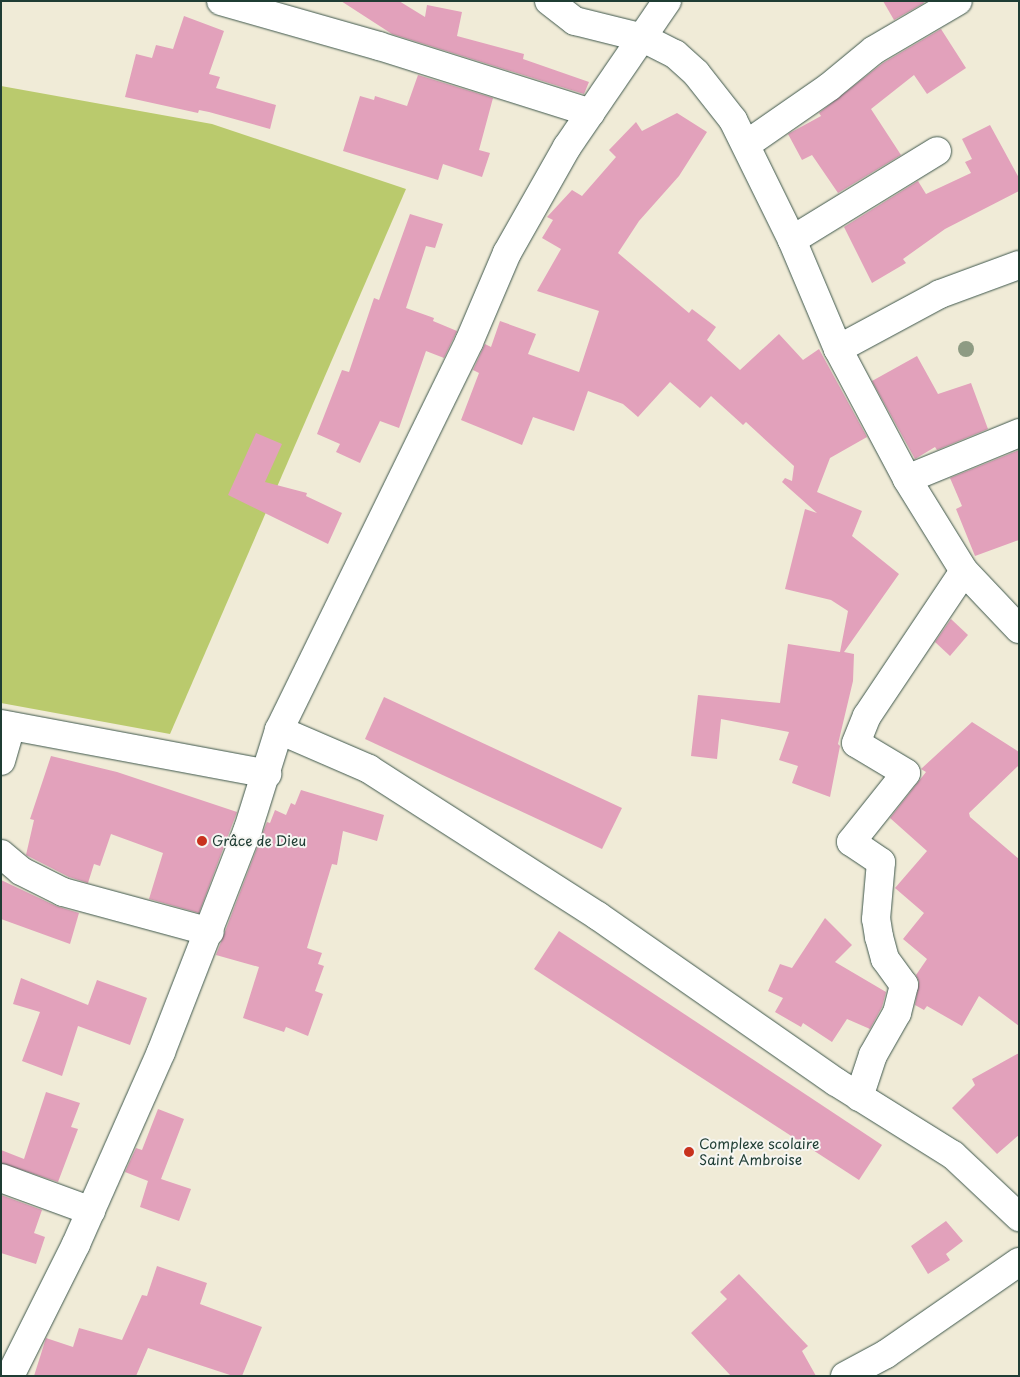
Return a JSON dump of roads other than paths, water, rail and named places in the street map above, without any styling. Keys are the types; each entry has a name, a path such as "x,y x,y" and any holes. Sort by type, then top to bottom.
{"street":[{"path":"221,1 379,46 591,113"},
{"path":"549,1 575,21 643,38 676,54 696,73 733,120 747,144 792,240 838,349 907,479 964,571 1019,629"},
{"path":"10,1376 91,1211 210,932 267,774 279,730 470,342 507,253 567,147 667,1"},
{"path":"747,144 829,87 874,50 958,1"},
{"path":"792,240 937,151"},
{"path":"838,349 940,294 1019,265"},
{"path":"907,479 1019,433"},
{"path":"859,1097 874,1055 897,1013 904,985 885,959 879,937 876,919 881,862 851,842 906,773 856,742 867,716 964,571"},
{"path":"1,761 6,725 267,774"},
{"path":"279,730 369,769 598,916 859,1097 953,1155 1019,1217"},
{"path":"1,854 21,871 63,892 210,932"},
{"path":"1,1178 91,1211"},
{"path":"844,1376 886,1354 1019,1262"}],"place":[{"name":"Grâce de Dieu","path":"202,841"},
{"name":"Complexe scolaire Saint Ambroise","path":"689,1152"}]}
